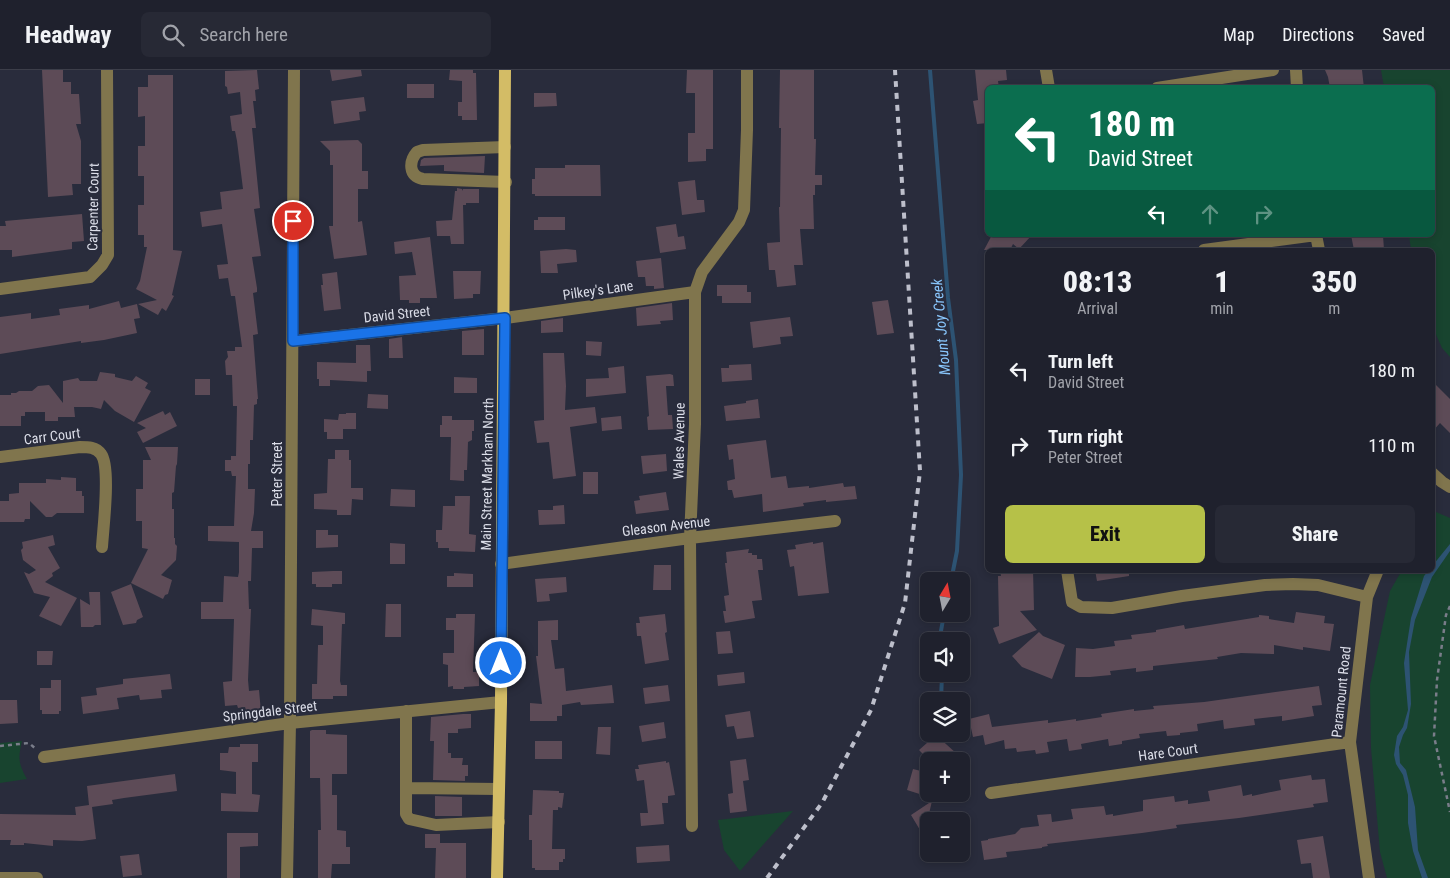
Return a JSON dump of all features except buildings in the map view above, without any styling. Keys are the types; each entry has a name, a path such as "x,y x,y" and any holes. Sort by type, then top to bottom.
{"main road":[{"name":"Main Street Markham North","path":"497,878 505,318 505,70"}],"street":[{"name":"Carpenter Court","path":"0,288 90,277 102,265 108,255 107,70"},
{"name":"Peter Street","path":"287,878 290,723 294,70"},
{"name":"Wales Avenue","path":"692,826 690,538 695,424 695,292 702,272 742,215 745,195 747,70"},
{"path":"1046,70 1048,85"},
{"path":"1176,85 1273,70"},
{"path":"1296,70 1297,85"},
{"path":"505,148 423,150 417,152 412,157 410,163 414,175 423,179 506,182"},
{"path":"1219,248 1301,237"},
{"name":"Pilkey's Lane","path":"505,318 695,292"},
{"name":"David Street","path":"293,341 505,318"},
{"name":"Carr Court","path":"0,457 80,447 92,447 101,453 105,461 106,476 102,548"},
{"path":"1435,478 1450,487"},
{"name":"Gleason Avenue","path":"501,564 690,538 835,521"},
{"path":"1067,573 1072,602 1081,607 1112,608 1265,585 1318,585 1367,597"},
{"name":"Paramount Road","path":"1369,878 1350,742 1367,597 1377,573"},
{"name":"Springdale Street","path":"44,757 290,723 501,702"},
{"path":"406,711 406,814 409,819 436,825 499,822"},
{"name":"Hare Court","path":"991,793 1350,742"},
{"path":"406,788 499,788"},
{"path":"0,878 37,878"}],"path":[{"path":"1450,606 1446,615 1437,680 1434,736 1450,812"},
{"path":"0,746 30,743 44,757"}],"green space":[{"path":"1381,70 1450,70 1450,357 1442,348 1435,332 1435,248 1411,248 1409,237 1435,237 1435,85 1384,85"},
{"path":"1436,512 1450,518 1450,878 1387,878 1380,852 1371,748 1370,685 1390,591 1400,573 1435,573"},
{"path":"22,741 20,760 27,779 0,783 0,743"},
{"path":"793,811 740,871 724,850 718,820"}],"water":[{"path":"1450,544 1450,551 1435,573 1435,563"},
{"path":"1426,573 1435,573 1415,620 1409,652 1411,704 1407,728 1399,747 1400,763 1406,770 1415,807 1418,850 1428,878 1422,878 1413,851 1408,823 1408,795 1403,775 1396,764 1394,755 1397,736 1403,727 1408,710 1404,663 1411,618"}],"waterway":[{"name":"Mount Joy Creek","path":"930,70 948,298 956,360 961,475 957,551 953,572"},
{"name":"Mount Joy Creek","path":"941,632 943,622"},
{"name":"Mount Joy Creek","path":"941,692 942,682"}],"railway":[{"path":"767,878 822,803 871,710 905,603 920,471 895,70"}],"route":[{"path":"293,221 293,341 505,318 501,663"}]}
